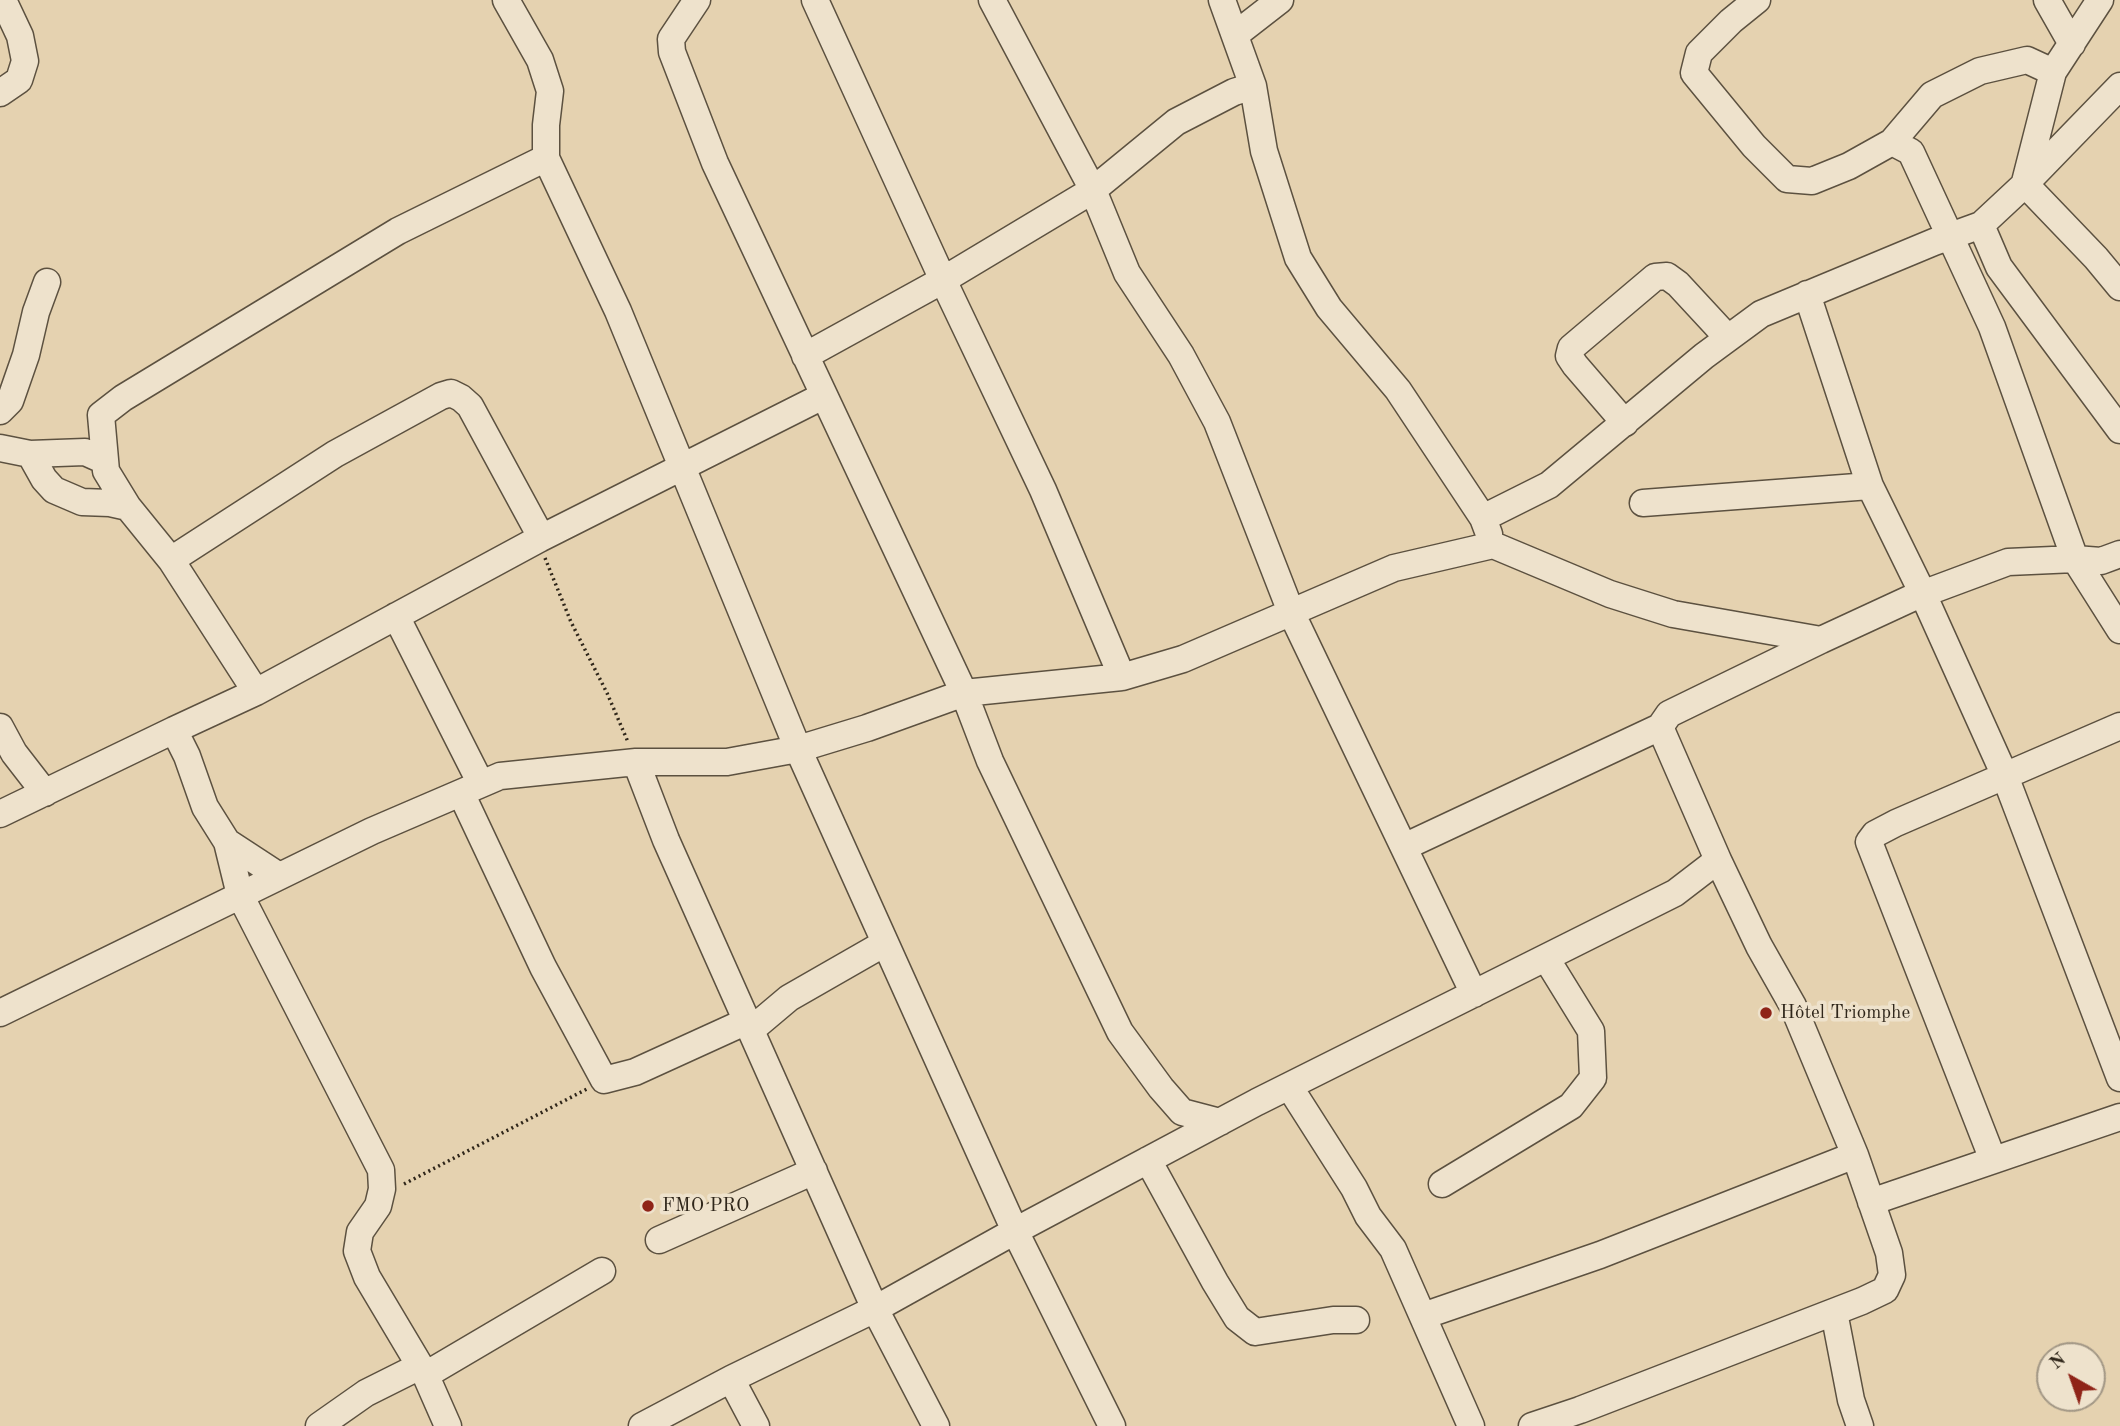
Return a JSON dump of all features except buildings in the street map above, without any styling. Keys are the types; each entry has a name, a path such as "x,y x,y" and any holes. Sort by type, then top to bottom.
{"street":[{"path":"0,93 19,80 25,61 20,36 3,0"},
{"path":"506,0 540,60 550,91 545,125 546,158 618,311 798,749 1015,1231 1112,1426"},
{"path":"697,0 671,39 672,52 715,163 964,693 990,761 1120,1032 1182,1112 1220,1122"},
{"path":"815,0 1043,490 1122,677"},
{"path":"992,0 1093,190 1127,273 1181,355 1217,422 1292,612 1474,994"},
{"path":"1222,0 1253,86 1264,151 1298,258 1329,308 1398,390 1483,519 1493,545"},
{"path":"1235,35 1280,0"},
{"path":"1757,0 1699,53 1694,73 1754,146 1787,179 1812,181 1849,166 1892,142 1932,95 1980,71 2027,60 2053,72"},
{"path":"2047,0 2072,44"},
{"path":"2025,184 2053,72 2100,0"},
{"path":"805,356 943,280 1093,190 1175,122 1234,92 1253,86"},
{"path":"1483,519 1549,485 1704,356 1761,314 1807,293 1982,225 2120,86"},
{"path":"1892,142 1911,152 1951,236 1992,327 2075,559 2120,630"},
{"path":"256,692 172,560 128,507 106,471 101,415 123,398 398,231 546,158"},
{"path":"2025,184 2120,287"},
{"path":"1982,225 1999,267 2120,430"},
{"path":"1625,423 1569,356 1571,348 1655,276 1667,276 1678,284 1728,338"},
{"path":"0,411 10,401 47,282"},
{"path":"1807,293 1870,486 1923,594 2005,776 2120,1078"},
{"path":"172,560 335,454 451,393 470,406 540,535 539,540"},
{"path":"0,814 256,692 539,540 823,397"},
{"path":"0,448 30,454 85,452 104,461"},
{"path":"30,454 44,479 54,490 82,502 128,507"},
{"path":"1643,503 1870,486"},
{"path":"0,1013 372,831 500,776 636,762 727,762 798,749 867,728 964,693 1122,677 1183,659 1394,568 1493,545 1610,594 1673,614 1821,640"},
{"path":"1404,847 1660,727 1669,714 1923,594 2008,562 2075,559 2101,561 2120,554"},
{"path":"396,616 471,788 543,967 604,1080 635,1072 749,1026 789,998 886,943"},
{"path":"1993,1160 1869,842 1875,834 1896,824 2120,726"},
{"path":"0,727 14,753 45,793"},
{"path":"1532,1426 1834,1312 1885,1290 1892,1275 1889,1252 1855,1155 1793,1006 1759,946 1718,860 1660,727"},
{"path":"174,730 187,756 205,807 226,842 240,895 381,1170 378,1206 360,1232 357,1251 367,1277 423,1371 448,1426"},
{"path":"636,762 666,840 875,1309 936,1426"},
{"path":"226,842 279,876"},
{"path":"642,1426 875,1309 1015,1231 1289,1086 1675,893 1718,860"},
{"path":"1442,1184 1572,1105 1593,1078 1591,1031 1546,958"},
{"path":"1289,1086 1354,1188 1368,1216 1393,1249 1471,1426"},
{"path":"1871,1202 2120,1117"},
{"path":"1423,1316 1600,1255 1855,1155"},
{"path":"1148,1160 1214,1282 1237,1318 1255,1332 1333,1320 1356,1321"},
{"path":"659,1240 814,1171"},
{"path":"319,1426 366,1394 423,1371 601,1271"},
{"path":"1834,1312 1851,1400 1860,1426"},
{"path":"731,1379 756,1426"}],"path":[{"path":"539,540 571,622 607,693 636,762"},
{"path":"380,1196 604,1080"}],"place":[{"name":"Hôtel Triomphe","path":"1766,1013"},
{"name":"FMO PRO","path":"648,1206"}]}
